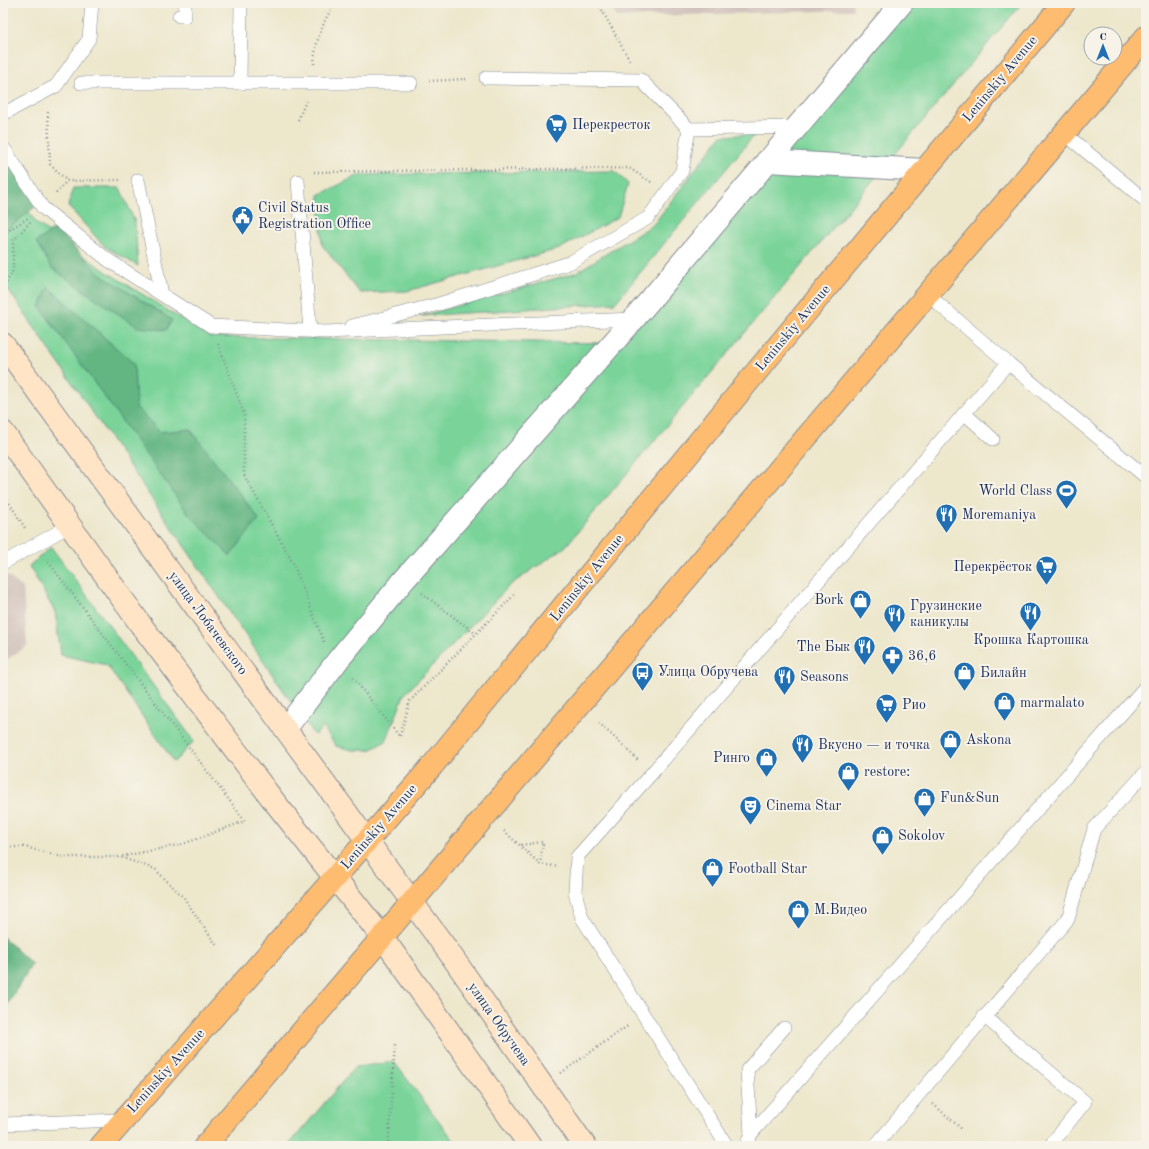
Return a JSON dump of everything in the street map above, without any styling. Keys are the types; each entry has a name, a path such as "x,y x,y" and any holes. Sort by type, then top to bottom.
{"main road":[{"name":"Leninskiy Avenue","path":"101,1146 432,766 1064,3"},
{"path":"206,1146 1146,37"},
{"name":"улица Лобачевского","path":"3,344 286,728 412,903"},
{"path":"3,432 141,625 259,781 336,876 383,938 530,1146"},
{"name":"улица Обручева","path":"412,903 585,1146"}],"street":[{"path":"286,728 338,660 404,580 634,319 796,127 889,11 902,3"},
{"path":"766,161 925,170"}],"lane":[{"path":"3,114 56,86 89,39 92,3"},
{"path":"179,16 185,16 185,3"},
{"path":"240,83 241,3"},
{"path":"486,78 641,80 689,128 796,127"},
{"path":"81,83 411,83"},
{"path":"325,332 439,304 569,263 648,218 682,171 689,128"},
{"path":"1065,134 1146,201"},
{"path":"3,147 43,208 108,260 211,326 310,330 325,332 634,319"},
{"path":"138,180 162,294"},
{"path":"298,181 310,330"},
{"path":"928,295 1146,477"},
{"path":"727,1146 582,918 575,892 577,857 652,773 1008,363"},
{"path":"964,413 993,439"},
{"path":"3,563 70,526"},
{"path":"748,1140 1146,686"},
{"path":"875,1146 919,1092 1068,919 1094,829 1146,772"},
{"path":"984,1016 1085,1102 1050,1146"},
{"path":"748,1140 747,1070 784,1028"},
{"path":"3,1124 123,1120"}],"path":[{"path":"314,83 315,48 328,14 335,3"},
{"path":"598,3 641,80"},
{"path":"50,114 50,164 67,181 138,180"},
{"path":"323,172 629,168 666,193"},
{"path":"3,290 13,270 13,241 67,181"},
{"path":"3,234 43,208"},
{"path":"211,326 244,414 244,475 293,563 327,650 338,660 400,737 410,701 516,592"},
{"path":"3,493 36,545 245,822 183,844 120,857 62,857 25,847 3,847"},
{"path":"404,580 476,634"},
{"path":"599,723 652,773"},
{"path":"504,831 540,864 544,842 520,845"},
{"path":"120,857 155,869 184,898 217,946"},
{"path":"560,1073 612,1037"},
{"path":"388,1146 395,1042"},
{"path":"919,1092 963,1130"}],"shaded area":[{"path":"608,3 853,3 853,10 617,17"},
{"path":"3,572 23,588 27,646 3,662"}],"green space":[{"path":"914,3 1022,3 565,547 510,585 404,695 386,741 370,750 352,750 336,746 323,727 314,735 3,282 3,170 36,223 104,270 210,337 597,343 616,350"},
{"path":"755,134 615,303 421,316 575,273 653,225 721,136"},
{"path":"3,154 36,206 3,233"},
{"path":"615,171 628,184 618,217 559,249 407,291 360,293 322,245 319,195 359,175"},
{"path":"73,188 120,188 135,222 138,266 104,246 68,206"},
{"path":"56,228 99,273 172,320 166,330 138,327 52,268 36,242"},
{"path":"48,287 134,364 136,407 160,432 190,429 259,519 230,556 188,513 40,307"},
{"path":"51,547 194,741 174,762 107,665 61,655 55,612 29,566"},
{"path":"3,937 32,964 3,1012"},
{"path":"394,1062 458,1146 288,1146 355,1067"}],"place":[{"name":"Перекресток","path":"557,144"},
{"name":"Civil Status Registration Office","path":"243,236"},
{"name":"World Class","path":"1067,510"},
{"name":"Moremaniya","path":"946,534"},
{"name":"Перекрёсток","path":"1047,586"},
{"name":"Bork","path":"860,620"},
{"name":"Крошка Картошка","path":"1031,632"},
{"name":"Грузинские каникулы","path":"894,634"},
{"name":"The Бык","path":"865,666"},
{"name":"36,6","path":"893,676"},
{"name":"Улица Обручева","path":"642,692"},
{"name":"Билайн","path":"964,692"},
{"name":"Seasons","path":"785,696"},
{"name":"marmalato","path":"1005,722"},
{"name":"Рио","path":"887,724"},
{"name":"Askona","path":"951,760"},
{"name":"Вкусно — и точка","path":"803,764"},
{"name":"Ринго","path":"766,778"},
{"name":"restore:","path":"849,792"},
{"name":"Fun&Sun","path":"924,818"},
{"name":"Cinema Star","path":"750,826"},
{"name":"Sokolov","path":"882,856"},
{"name":"Football Star","path":"713,888"},
{"name":"М.Видео","path":"799,930"}]}
